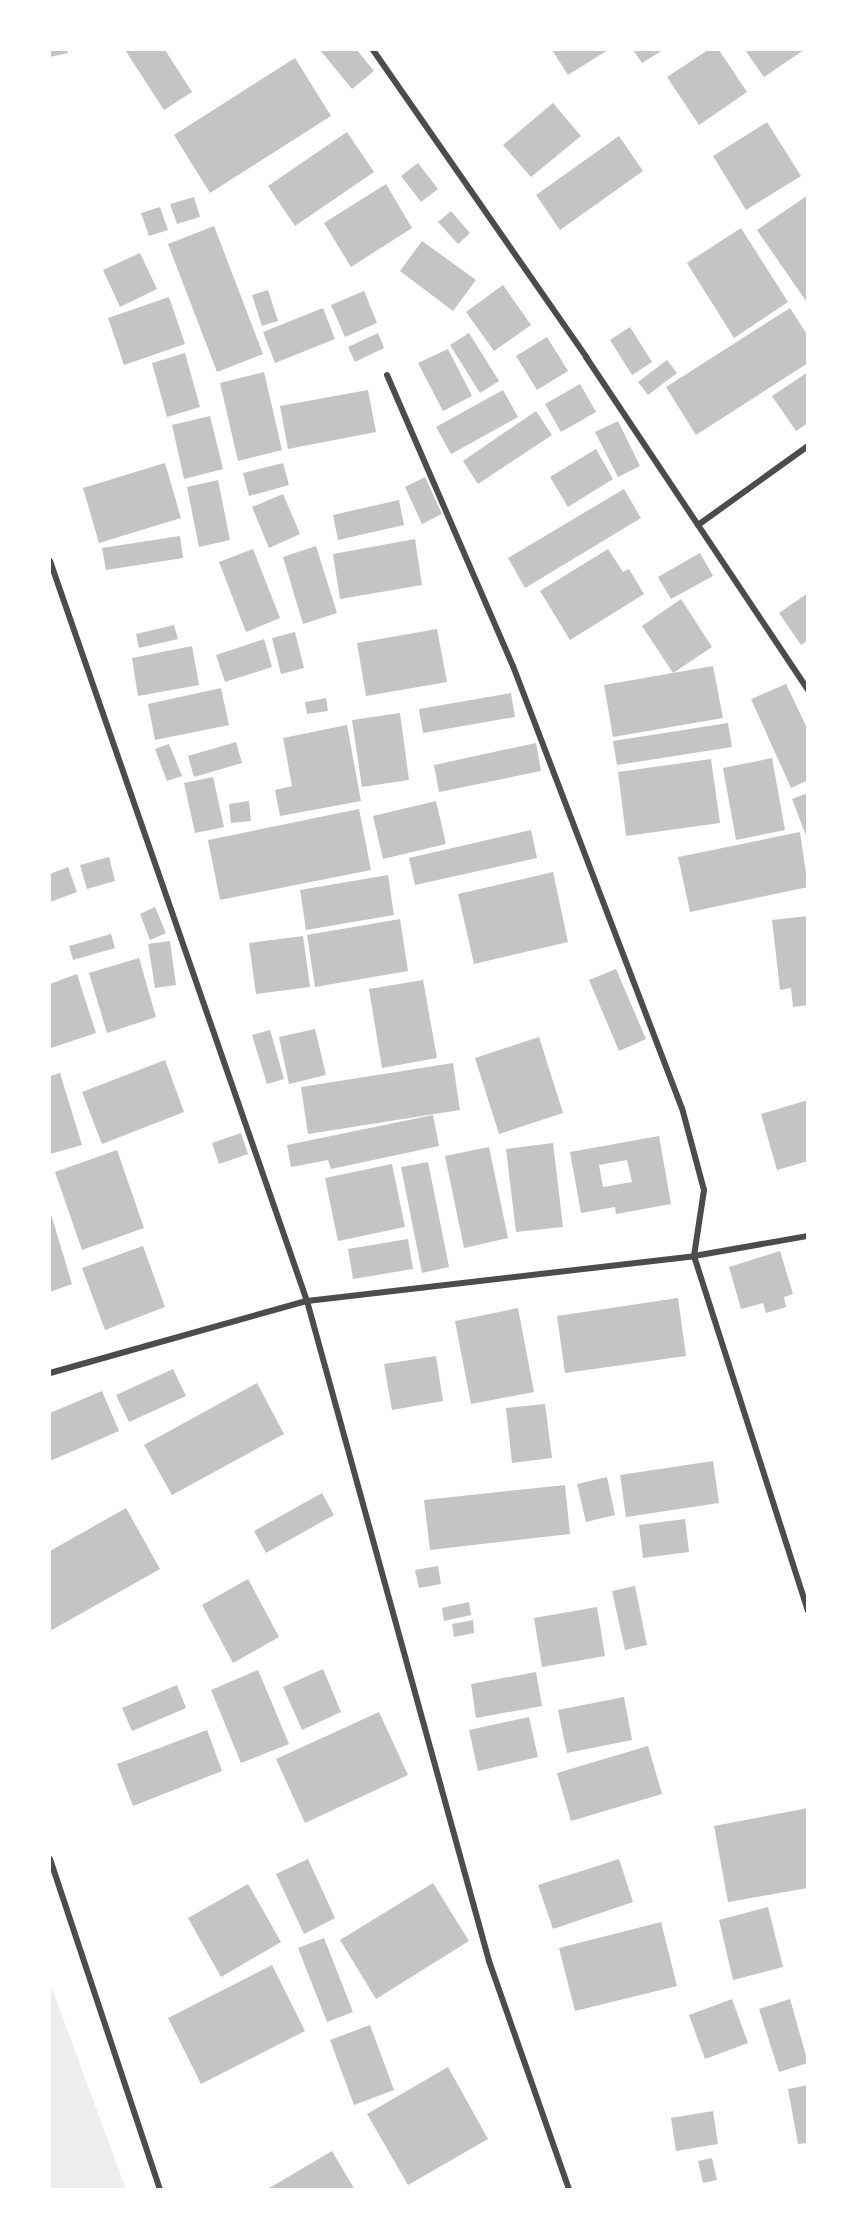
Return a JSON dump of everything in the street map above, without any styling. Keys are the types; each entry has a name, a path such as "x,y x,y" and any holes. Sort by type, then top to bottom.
{"street":[{"path":"373,50 698,525 807,690"},
{"path":"387,375 513,666 682,1108 704,1190 694,1256 807,1611"},
{"path":"698,525 807,446"},
{"path":"50,561 307,1301 489,1961 569,2190"},
{"path":"50,1373 307,1301 694,1256 807,1236"},
{"path":"50,1859 160,2190"}],"shaded area":[{"path":"50,1983 126,2189 50,2189"}],"building":[{"path":"50,50 67,50 68,53 50,57"},
{"path":"125,50 165,50 192,92 164,110"},
{"path":"320,50 357,50 374,71 352,89"},
{"path":"552,50 608,50 568,75"},
{"path":"633,50 663,50 642,63"},
{"path":"708,50 719,50 747,92 699,125 667,77"},
{"path":"745,50 804,50 764,77"},
{"path":"295,58 331,116 210,193 174,135"},
{"path":"553,103 581,136 531,177 503,145"},
{"path":"767,122 801,176 746,210 713,156"},
{"path":"347,132 374,172 295,226 268,186"},
{"path":"619,136 643,171 560,230 536,195"},
{"path":"418,163 438,189 421,202 401,176"},
{"path":"386,184 412,228 351,267 324,223"},
{"path":"808,195 808,304 757,230"},
{"path":"194,197 200,217 177,224 170,204"},
{"path":"160,207 168,230 149,236 141,213"},
{"path":"451,211 470,233 458,244 438,222"},
{"path":"214,226 263,354 217,372 168,244"},
{"path":"741,228 788,302 734,338 687,263"},
{"path":"422,241 476,280 453,311 400,271"},
{"path":"140,253 157,289 120,307 103,270"},
{"path":"503,285 531,325 494,351 466,312"},
{"path":"268,290 278,321 262,326 252,295"},
{"path":"364,291 377,323 345,337 331,305"},
{"path":"169,297 185,344 124,365 108,318"},
{"path":"323,308 335,339 275,363 263,332"},
{"path":"790,308 808,336 808,363 696,435 666,387"},
{"path":"630,327 652,362 632,375 610,340"},
{"path":"378,333 384,348 355,362 348,347"},
{"path":"469,333 499,381 480,393 450,345"},
{"path":"547,337 568,371 537,390 516,356"},
{"path":"448,349 472,396 443,411 418,363"},
{"path":"185,353 200,407 167,417 152,363"},
{"path":"667,360 677,373 648,395 638,382"},
{"path":"264,372 282,450 238,461 220,383"},
{"path":"808,372 808,423 796,431 772,396"},
{"path":"580,384 596,412 561,432 545,404"},
{"path":"368,390 376,432 288,449 280,406"},
{"path":"503,390 518,417 451,454 436,427"},
{"path":"536,411 552,435 478,484 463,461"},
{"path":"210,416 223,469 184,479 172,425"},
{"path":"618,421 640,466 618,477 595,432"},
{"path":"596,449 613,479 568,507 550,477"},
{"path":"165,463 181,518 99,543 83,488"},
{"path":"283,463 289,485 249,496 243,473"},
{"path":"425,477 442,514 422,524 405,487"},
{"path":"218,480 230,540 199,547 187,487"},
{"path":"624,489 641,518 525,588 508,558"},
{"path":"283,494 300,534 269,548 252,507"},
{"path":"399,500 404,525 338,540 333,515"},
{"path":"180,536 183,558 106,570 102,548"},
{"path":"415,539 422,585 340,599 333,554"},
{"path":"316,546 337,613 303,624 283,557"},
{"path":"253,549 280,618 246,632 219,562"},
{"path":"608,549 623,572 629,569 644,594 570,640 540,591"},
{"path":"700,553 713,576 671,599 658,577"},
{"path":"808,593 808,640 801,645 779,613"},
{"path":"681,599 712,647 673,673 642,626"},
{"path":"174,625 178,639 139,648 136,634"},
{"path":"437,629 447,682 366,696 357,643"},
{"path":"295,632 304,668 281,674 272,638"},
{"path":"264,639 272,667 225,682 216,655"},
{"path":"192,646 199,685 138,696 132,658"},
{"path":"713,666 723,718 613,737 604,685"},
{"path":"786,684 808,730 808,780 791,788 751,699"},
{"path":"221,688 229,725 155,740 148,704"},
{"path":"511,693 515,717 423,733 419,709"},
{"path":"326,698 328,711 307,714 305,702"},
{"path":"400,713 409,780 362,787 352,720"},
{"path":"728,723 732,747 617,765 613,741"},
{"path":"347,725 361,801 280,816 275,790 292,786 283,738"},
{"path":"236,742 242,763 194,777 188,756"},
{"path":"536,743 541,771 439,792 434,765"},
{"path":"169,744 182,776 167,781 155,749"},
{"path":"772,758 785,830 736,840 723,768"},
{"path":"711,759 720,823 626,836 618,772"},
{"path":"213,777 224,827 195,833 184,783"},
{"path":"808,793 808,838 807,838 792,799"},
{"path":"249,801 251,821 231,823 229,804"},
{"path":"436,801 446,844 383,859 373,816"},
{"path":"359,809 371,870 220,900 208,840"},
{"path":"531,830 537,858 415,885 409,858"},
{"path":"800,832 808,887 690,912 678,857"},
{"path":"109,857 115,881 87,889 80,865"},
{"path":"68,867 77,892 50,902 50,874"},
{"path":"553,872 568,942 474,964 458,894"},
{"path":"388,875 394,915 306,930 300,890"},
{"path":"155,907 166,933 150,940 140,914"},
{"path":"808,916 808,1005 793,1007 791,988 780,990 772,920"},
{"path":"400,919 408,971 315,987 307,935"},
{"path":"111,934 115,948 73,960 69,946"},
{"path":"303,936 310,987 256,994 249,943"},
{"path":"170,941 176,985 155,988 148,944"},
{"path":"139,958 156,1017 107,1033 89,973"},
{"path":"616,969 646,1039 619,1051 589,980"},
{"path":"77,974 96,1033 51,1048 50,984"},
{"path":"423,980 437,1058 382,1068 369,989"},
{"path":"315,1029 326,1075 289,1084 279,1037"},
{"path":"270,1030 284,1079 267,1084 252,1035"},
{"path":"539,1037 563,1113 499,1134 475,1058"},
{"path":"165,1060 184,1112 102,1144 82,1092"},
{"path":"453,1063 460,1110 308,1134 301,1087"},
{"path":"60,1073 82,1145 50,1154 50,1076"},
{"path":"808,1100 808,1161 777,1170 761,1114"},
{"path":"433,1115 439,1146 331,1169 328,1160 291,1167 287,1145"},
{"path":"241,1133 248,1154 219,1164 212,1143"},
{"path":"659,1136 671,1204 616,1214 615,1207 581,1213 570,1152","holes":["627,1160 632,1182 603,1187 599,1165"]},
{"path":"553,1143 563,1227 516,1232 506,1149"},
{"path":"489,1147 508,1238 464,1248 445,1156"},
{"path":"117,1150 144,1228 82,1250 55,1172"},
{"path":"428,1162 449,1267 422,1273 401,1167"},
{"path":"392,1164 405,1227 338,1241 325,1178"},
{"path":"50,1211 72,1284 50,1292"},
{"path":"408,1239 413,1269 353,1279 348,1249"},
{"path":"143,1246 165,1307 105,1330 82,1268"},
{"path":"780,1251 793,1294 784,1297 786,1307 766,1313 763,1303 741,1309 729,1267"},
{"path":"678,1298 686,1356 565,1373 557,1316"},
{"path":"518,1308 534,1392 471,1404 455,1321"},
{"path":"436,1356 443,1401 392,1410 384,1364"},
{"path":"173,1369 186,1396 129,1422 116,1395"},
{"path":"257,1383 284,1434 172,1495 144,1445"},
{"path":"102,1391 119,1431 50,1461 50,1413"},
{"path":"545,1404 552,1458 512,1463 506,1408"},
{"path":"713,1461 719,1503 626,1517 620,1475"},
{"path":"607,1477 615,1515 586,1522 577,1484"},
{"path":"565,1485 570,1534 430,1550 424,1500"},
{"path":"322,1493 334,1515 266,1553 254,1531"},
{"path":"126,1508 160,1569 50,1631 50,1551"},
{"path":"685,1519 689,1552 643,1558 639,1525"},
{"path":"438,1566 441,1584 419,1588 415,1570"},
{"path":"248,1579 279,1637 233,1663 202,1605"},
{"path":"635,1586 647,1645 625,1650 612,1591"},
{"path":"469,1602 471,1615 444,1621 442,1608"},
{"path":"597,1607 605,1656 542,1667 534,1618"},
{"path":"473,1620 474,1633 454,1637 452,1624"},
{"path":"323,1669 341,1712 302,1730 283,1687"},
{"path":"258,1670 289,1744 241,1763 211,1690"},
{"path":"536,1672 542,1706 476,1718 471,1684"},
{"path":"177,1685 186,1708 132,1731 122,1708"},
{"path":"624,1697 632,1740 567,1753 558,1710"},
{"path":"379,1712 408,1775 305,1823 276,1759"},
{"path":"529,1717 538,1757 478,1771 469,1730"},
{"path":"207,1730 222,1771 133,1806 117,1764"},
{"path":"648,1746 662,1794 571,1821 557,1773"},
{"path":"808,1808 808,1888 728,1902 714,1826"},
{"path":"308,1859 335,1918 304,1934 276,1874"},
{"path":"619,1859 633,1902 553,1929 538,1885"},
{"path":"433,1883 469,1941 376,1999 340,1940"},
{"path":"248,1884 281,1942 221,1977 188,1918"},
{"path":"768,1907 783,1967 733,1980 719,1920"},
{"path":"661,1922 677,1986 575,2011 559,1948"},
{"path":"324,1938 353,2012 327,2022 298,1948"},
{"path":"272,1965 305,2031 201,2084 168,2018"},
{"path":"732,1999 748,2043 705,2059 689,2015"},
{"path":"790,1999 808,2063 779,2072 759,2009"},
{"path":"370,2025 394,2090 354,2105 330,2040"},
{"path":"448,2067 488,2139 408,2185 367,2114"},
{"path":"808,2085 808,2143 798,2144 788,2089"},
{"path":"713,2111 718,2144 676,2151 671,2118"},
{"path":"332,2151 355,2190 266,2190"},
{"path":"712,2158 717,2180 703,2183 698,2161"}]}
